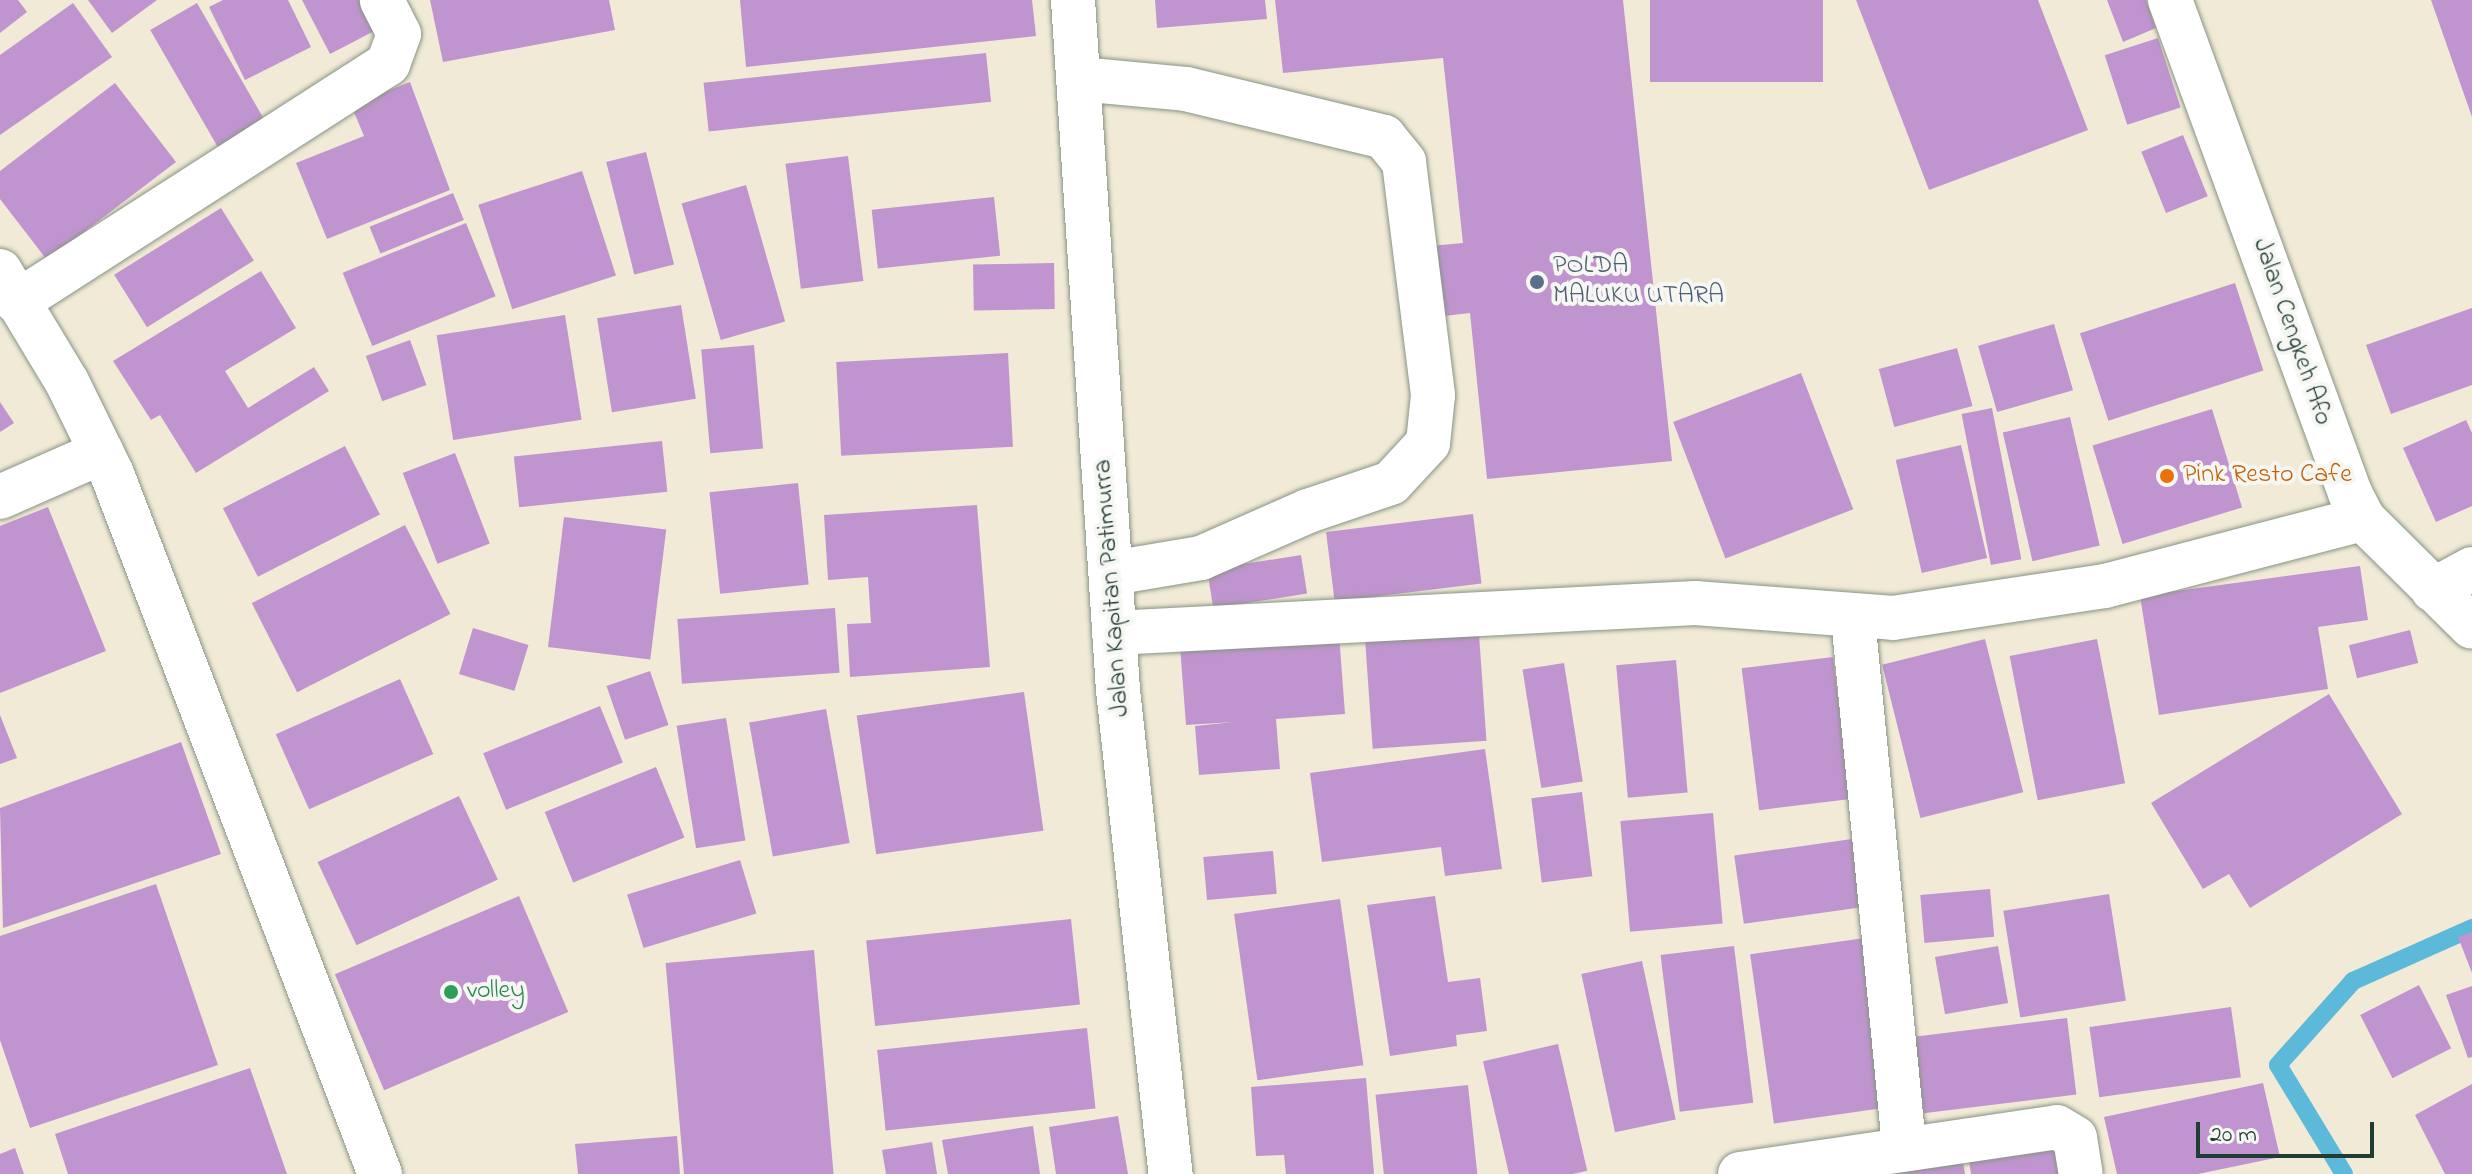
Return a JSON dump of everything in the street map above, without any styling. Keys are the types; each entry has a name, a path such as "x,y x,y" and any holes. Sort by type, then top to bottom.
{"street":[{"path":"380,1174 102,452 67,382 8,287 388,64 399,34 382,0"},
{"name":"Jalan Kapitan Patimurra","path":"1073,0 1114,633 1171,1174"},
{"name":"Jalan Cengkeh Afo","path":"2170,0 2326,434 2363,519 2472,627"},
{"path":"1079,79 1186,89 1384,137 1404,162 1433,395 1428,443 1391,483 1308,511 1201,558 1112,573"},
{"path":"0,497 102,452"},
{"path":"1114,633 1695,603 1853,618 1893,618 2105,586 2363,519"},
{"path":"2433,590 2472,569"},
{"path":"1853,618 1904,1146"},
{"path":"1740,1174 1904,1146 2057,1127 2075,1138 2081,1174"}],"building":[{"path":"0,0 18,0 27,12 0,33"},
{"path":"88,0 157,0 112,33"},
{"path":"223,0 288,0 311,47 245,80 209,7"},
{"path":"302,0 368,0 382,27 330,54"},
{"path":"430,0 609,0 615,30 443,62"},
{"path":"740,0 1032,0 1036,36 746,67"},
{"path":"1155,0 1265,0 1267,19 1157,28"},
{"path":"1275,0 1623,0 1672,461 1487,479 1470,313 1426,318 1419,247 1463,243 1443,58 1283,73"},
{"path":"1650,0 1823,0 1823,82 1650,82"},
{"path":"1856,0 2038,0 2088,130 1929,190"},
{"path":"2107,0 2146,0 2156,28 2123,42"},
{"path":"2431,0 2472,0 2472,117"},
{"path":"73,3 112,57 0,135 0,55"},
{"path":"197,3 264,120 218,147 150,30"},
{"path":"2158,38 2181,107 2127,125 2105,55"},
{"path":"986,53 991,102 709,131 704,83"},
{"path":"410,82 450,190 327,239 296,163 364,136 351,105"},
{"path":"115,83 176,162 47,260 0,199 0,171"},
{"path":"2183,135 2208,196 2166,213 2141,152"},
{"path":"646,152 674,265 634,274 606,162"},
{"path":"848,156 863,281 801,289 785,164"},
{"path":"582,171 616,276 512,309 478,205"},
{"path":"746,185 785,321 721,340 682,203"},
{"path":"453,193 464,220 380,254 370,227"},
{"path":"994,197 1000,256 878,269 872,210"},
{"path":"221,208 254,261 147,327 114,275"},
{"path":"466,223 496,296 372,346 343,273"},
{"path":"1054,263 1055,309 974,310 973,264"},
{"path":"261,271 296,328 225,371 248,408 314,367 329,391 196,473 160,415 151,420 113,361"},
{"path":"2235,283 2263,370 2108,421 2080,333"},
{"path":"681,305 696,399 612,412 597,318"},
{"path":"2472,308 2472,385 2391,414 2366,345"},
{"path":"565,315 582,420 453,440 437,335"},
{"path":"2054,324 2073,390 1997,412 1978,346"},
{"path":"410,340 426,385 382,401 366,356"},
{"path":"754,345 763,449 710,453 701,350"},
{"path":"1957,348 1973,406 1894,427 1879,369"},
{"path":"1008,353 1013,447 841,456 836,362"},
{"path":"1801,373 1853,509 1725,558 1673,422"},
{"path":"0,402 14,423 0,432"},
{"path":"1992,408 2021,559 1991,565 1962,414"},
{"name":"Pink Resto Cafe","path":"2212,409 2242,507 2123,544 2092,446"},
{"path":"2070,417 2100,546 2032,561 2003,433"},
{"path":"2466,420 2472,433 2472,506 2436,522 2403,448"},
{"path":"662,441 667,492 519,507 514,457"},
{"path":"1961,445 1987,558 1922,573 1896,460"},
{"path":"345,446 380,515 258,577 223,508"},
{"path":"455,453 490,544 437,564 403,473"},
{"path":"798,483 809,584 720,594 709,492"},
{"path":"977,505 990,667 850,677 847,624 871,623 868,577 828,580 824,515"},
{"path":"48,507 106,651 0,693 0,526"},
{"path":"1473,514 1482,583 1335,602 1326,532"},
{"path":"564,517 666,530 650,660 548,647"},
{"path":"405,525 450,614 297,692 252,603"},
{"path":"1301,555 1307,594 1213,608 1207,570"},
{"path":"2360,566 2368,620 2318,627 2328,689 2159,715 2140,596"},
{"path":"835,608 840,673 682,684 677,619"},
{"path":"1478,620 1486,741 1373,749 1364,628"},
{"path":"1338,621 1345,714 1276,719 1280,769 1199,775 1195,726 1234,722 1186,725 1179,633"},
{"path":"473,628 528,645 514,691 459,674"},
{"path":"2410,630 2418,663 2357,678 2349,645"},
{"path":"1985,639 2023,792 1920,818 1882,665"},
{"path":"2097,639 2125,783 2038,800 2010,656"},
{"path":"1833,657 1850,799 1759,810 1742,668"},
{"path":"1676,660 1688,792 1628,798 1616,665"},
{"path":"1564,663 1583,782 1541,788 1523,670"},
{"path":"650,671 669,725 625,740 607,686"},
{"path":"400,679 433,754 309,809 276,734"},
{"path":"1024,692 1043,831 876,854 857,716"},
{"path":"2329,694 2402,814 2250,908 2229,874 2203,889 2151,803"},
{"path":"600,706 623,763 506,810 483,753"},
{"path":"826,709 850,843 773,856 749,723"},
{"path":"0,715 17,758 0,764"},
{"path":"726,718 745,840 696,848 677,726"},
{"path":"181,742 221,854 3,928 0,808"},
{"path":"1485,749 1502,869 1445,876 1441,847 1322,862 1310,773"},
{"path":"656,767 684,837 573,882 545,812"},
{"path":"1582,792 1592,876 1542,883 1531,798"},
{"path":"459,796 498,879 356,945 318,862"},
{"path":"1713,813 1723,924 1630,932 1620,821"},
{"path":"1859,838 1869,906 1744,924 1734,856"},
{"path":"1273,851 1277,894 1207,900 1203,857"},
{"path":"740,860 756,914 644,948 627,894"},
{"path":"156,884 218,1065 30,1128 0,1040 0,936"},
{"path":"1990,889 1994,937 1924,943 1920,895"},
{"path":"2109,894 2126,1001 2020,1017 2003,911"},
{"name":"volley","path":"519,896 568,1012 384,1090 335,974"},
{"path":"1435,896 1448,982 1480,978 1487,1031 1456,1035 1457,1046 1390,1056 1367,905"},
{"path":"1340,899 1363,1065 1257,1080 1234,914"},
{"path":"1071,919 1080,1005 875,1026 866,941"},
{"path":"2472,932 2472,973 2458,937"},
{"path":"1865,938 1889,1107 1774,1123 1750,954"},
{"path":"1734,946 1753,1103 1680,1112 1661,955"},
{"path":"1998,946 2008,1003 1945,1014 1935,957"},
{"path":"814,950 834,1174 684,1174 666,963"},
{"path":"1642,961 1676,1119 1615,1132 1581,974"},
{"path":"2419,985 2451,1048 2392,1078 2360,1015"},
{"path":"2472,986 2472,1057 2468,1058 2446,995"},
{"path":"2231,1007 2241,1077 2099,1097 2089,1027"},
{"path":"2067,1018 2076,1094 1924,1113 1914,1037"},
{"path":"1087,1028 1095,1109 886,1131 877,1050"},
{"path":"1558,1044 1587,1171 1573,1174 1509,1174 1483,1061"},
{"path":"250,1068 287,1174 68,1174 55,1134"},
{"path":"1366,1078 1374,1174 1286,1174 1284,1155 1256,1156 1251,1087"},
{"path":"2263,1083 2280,1157 2198,1174 2117,1174 2104,1117"},
{"path":"2472,1084 2472,1174 2445,1174 2415,1115"},
{"path":"1468,1085 1477,1174 1384,1174 1376,1095"},
{"path":"1118,1116 1128,1174 1056,1174 1049,1127"},
{"path":"1033,1126 1040,1174 948,1174 942,1140"},
{"path":"677,1136 680,1174 578,1174 575,1144"},
{"path":"2065,1140 2070,1174 1971,1174 1968,1154"},
{"path":"932,1142 937,1174 886,1174 882,1150"},
{"path":"15,1148 24,1174 0,1174 0,1154"},
{"path":"1962,1156 1965,1174 1886,1174"}],"waterway":[{"path":"2344,1174 2278,1065 2353,981 2472,928"}],"place":[{"name":"POLDA MALUKU UTARA","path":"1537,282"},
{"name":"Pink Resto Cafe","path":"2167,476"},
{"name":"volley","path":"451,992"}]}
